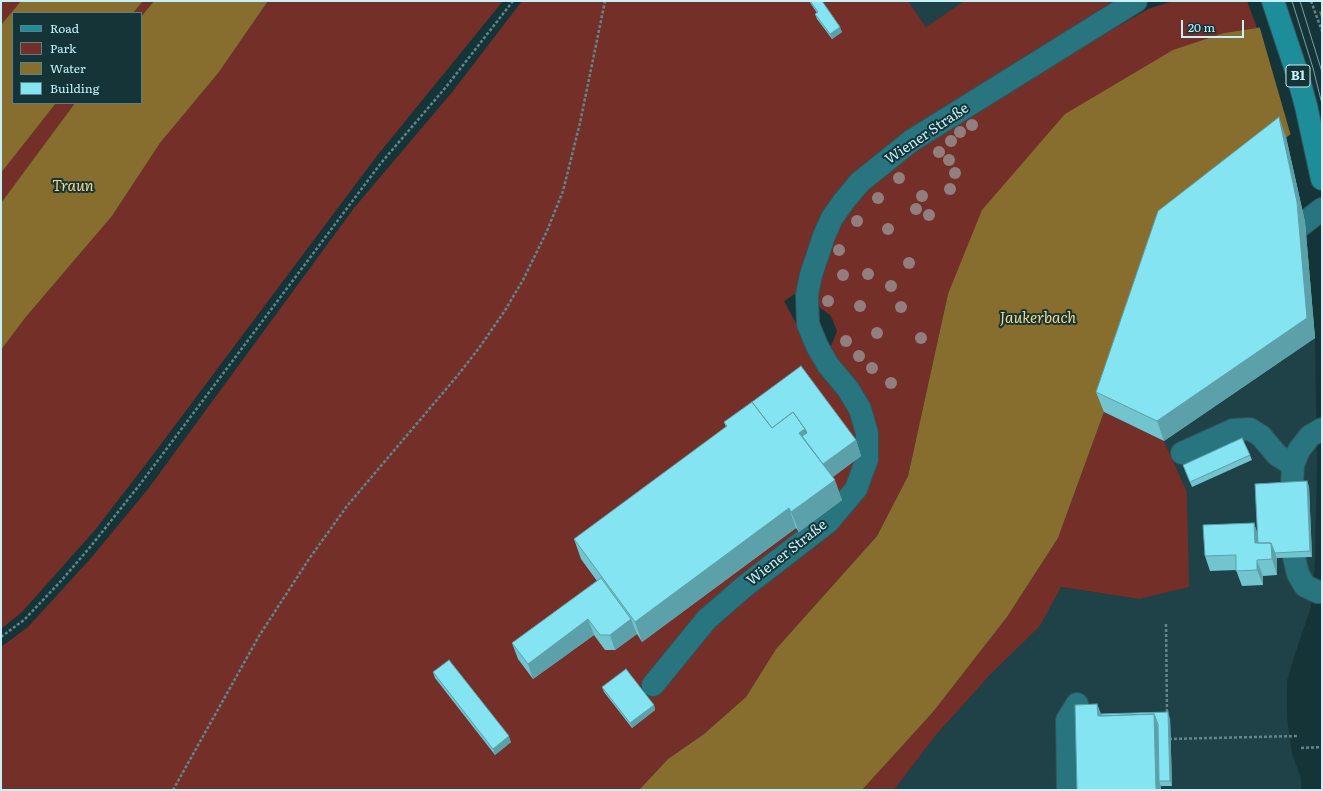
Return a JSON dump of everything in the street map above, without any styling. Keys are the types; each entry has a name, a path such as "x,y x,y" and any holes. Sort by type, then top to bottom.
{"main road":[{"name":"B1","path":"1275,6 1297,72 1322,179"}],"street":[{"name":"Wiener Straße","path":"653,685 707,619 745,586 828,522 856,489 867,459 867,433 860,409 848,389 828,365 816,346 808,324 807,295 811,274 832,218 844,201 860,182 911,141 1136,1"},
{"path":"1270,254 1322,209"},
{"path":"1182,453 1233,430 1250,430 1261,436 1277,455 1294,465"},
{"path":"1292,487 1294,465 1299,450 1310,436 1322,430"},
{"path":"1294,558 1298,574 1305,586 1318,592 1322,592"},
{"path":"1068,790 1067,720 1076,704"}],"path":[{"path":"1,637 24,620 61,581 91,546 381,163 446,87 513,1"},
{"path":"172,790 259,636 309,559 348,506 475,354 504,312 523,280 547,231 563,190 580,123 606,1"},
{"path":"1311,1 1322,31"},
{"path":"1166,624 1168,717"},
{"path":"1168,732 1168,746"},
{"path":"1168,739 1298,736"},
{"path":"1301,748 1322,747"}],"shaded area":[{"path":"908,1 964,1 926,27"},
{"path":"1315,338 1317,465 1315,561 1312,599 1310,610 1287,681 1287,717 1292,754 1301,778 1301,790 894,790 936,735 990,675 1040,626 1061,587 1139,599 1187,492 1164,441"}],"green space":[{"path":"1,1 21,1 1,25"},
{"path":"143,1 154,1 142,16 142,12 134,12"},
{"path":"268,1 503,1 376,157 95,530 22,612 1,629 1,350 25,318 112,216 160,143 219,72"},
{"path":"522,1 908,1 926,27 964,1 1113,1 966,98 852,176 798,292 784,301 824,369 836,363 831,346 837,331 831,316 818,306 816,294 841,222 867,188 916,149 1064,58 1148,9 1173,1 1247,1 1257,28 1224,33 948,294 908,476 877,536 776,649 746,697 704,734 668,759 639,790 1,790 1,647 28,627 91,558 148,489 354,208 453,91"},
{"path":"55,104 74,104 1,203 1,173"},
{"path":"1104,412 1164,441 1187,492 1189,587 1139,599 1061,587 1040,626 990,675 936,735 894,790 862,790 933,712 1007,617 1058,538"}],"water":[{"path":"21,1 143,1 134,12 12,12 12,104 55,104 1,173 1,25"},
{"name":"Traun","path":"154,1 268,1 219,72 160,143 112,216 25,318 1,350 1,203 74,104 142,104 142,16"},
{"name":"Jaukerbach","path":"1322,11 1322,110 1165,231 1104,412 1058,538 1007,617 933,712 862,790 639,790 668,759 704,734 746,697 776,649 877,536 908,476 948,294 982,210 1065,114 1173,50 1224,33 1257,28"}],"pier":[{"path":"1318,9 1322,20 1322,112 1291,136 1259,25"}],"building":[{"path":"810,1 822,1 840,27 830,34 815,14 818,12"},
{"path":"1279,117 1297,202 1307,318 1157,421 1096,392 1158,211"},
{"path":"801,366 856,440 823,464 802,436 807,433 793,412 772,428 752,402"},
{"path":"752,402 772,428 793,412 805,429 799,433 835,480 791,512 789,508 635,622 574,539 727,426 724,422"},
{"path":"1242,438 1250,455 1190,482 1183,465"},
{"path":"1307,481 1310,551 1275,553 1271,543 1258,543 1255,484"},
{"path":"1254,523 1255,543 1271,543 1272,559 1257,560 1257,570 1236,571 1236,555 1205,556 1203,525"},
{"path":"601,578 631,619 610,635 600,635 588,619 528,664 512,643"},
{"path":"449,660 509,736 493,749 433,672"},
{"path":"626,669 654,705 630,723 602,687"},
{"path":"1097,704 1098,716 1154,714 1156,790 1077,790 1075,705"},
{"path":"1168,712 1170,781 1159,781 1158,724 1154,714 1101,716 1101,714"}],"tram line":[{"path":"1292,1 1313,68 1322,104"},
{"path":"1300,1 1322,72"}]}
